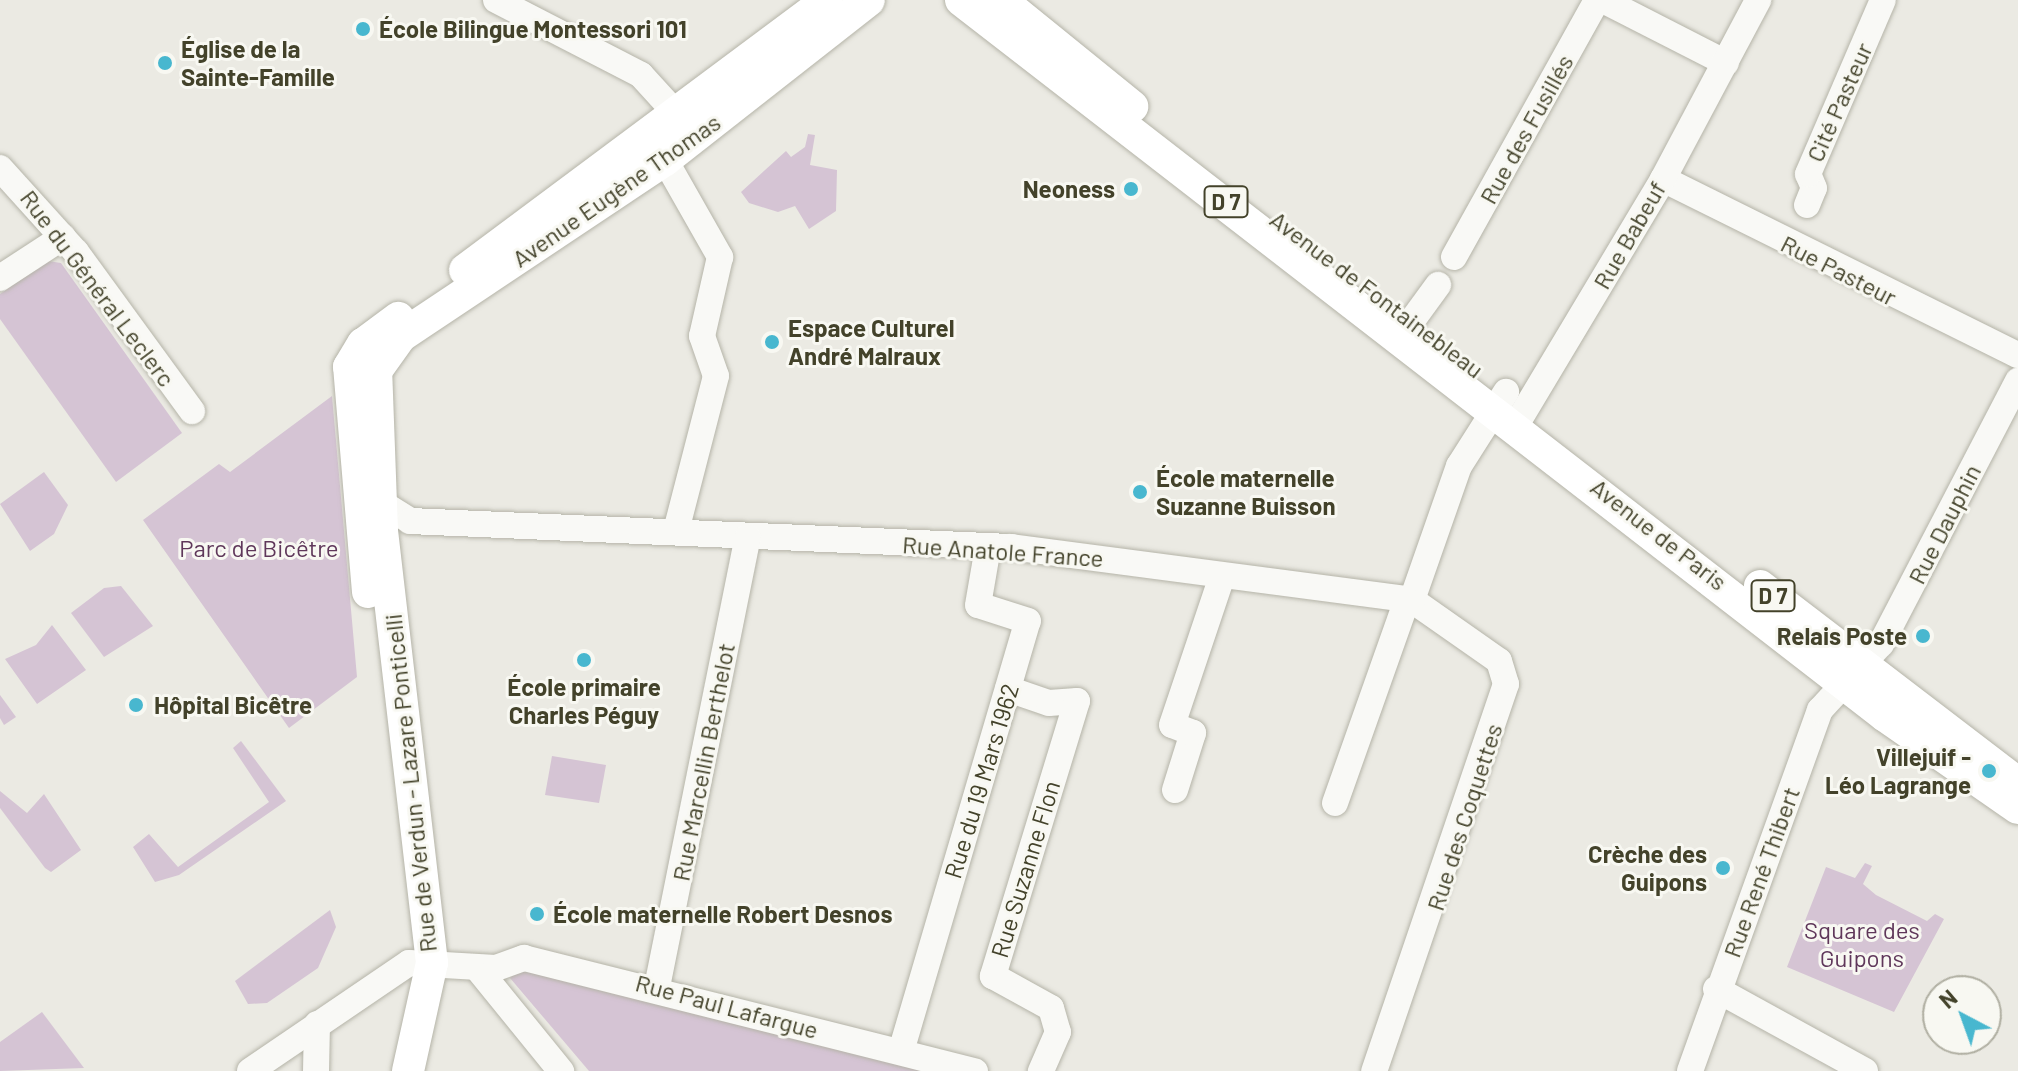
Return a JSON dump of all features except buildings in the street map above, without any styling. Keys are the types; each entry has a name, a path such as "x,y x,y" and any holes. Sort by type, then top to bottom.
{"main road":[{"name":"Avenue Eugène Thomas","path":"361,382 363,344 726,70 827,0"},
{"name":"Avenue Eugène Thomas","path":"361,382 401,336 665,160 869,0"},
{"name":"Avenue de Fontainebleau","path":"961,0 1507,407"},
{"name":"Avenue de Fontainebleau","path":"1001,0 1411,322 1507,407"},
{"path":"665,160 677,124 718,90 726,70"},
{"path":"556,233 570,208 640,159 673,110"},
{"name":"Rue de Verdun - Lazare Ponticelli","path":"361,382 383,523 420,963"},
{"name":"Avenue de Paris","path":"1507,407 1853,671 2018,808"},
{"name":"Avenue de Paris","path":"1853,671 2018,783"},
{"path":"399,1071 420,963"},
{"path":"408,1071 420,963"}],"street":[{"path":"496,0 641,75 673,110"},
{"name":"Rue des Fusillés","path":"1454,257 1600,0 1726,63"},
{"name":"Rue Babeuf","path":"1507,407 1663,179 1672,150 1726,63 1758,0"},
{"name":"Cité Pasteur","path":"1807,205 1814,188 1808,174 1883,0"},
{"path":"665,160 720,257 702,336 716,376 676,531"},
{"name":"Rue du Général Leclerc","path":"0,168 63,237 192,411"},
{"name":"Rue Pasteur","path":"1663,179 2018,355"},
{"path":"0,278 63,237"},
{"path":"1411,322 1438,285"},
{"name":"Rue Dauphin","path":"1853,671 1881,644 2018,381"},
{"path":"1335,803 1459,466 1507,407"},
{"name":"Rue Anatole France","path":"383,523 676,531 988,547 1410,600"},
{"name":"Rue Marcellin Berthelot","path":"657,987 748,537"},
{"name":"Rue du 19 Mars 1962","path":"902,1048 1028,621 978,605 988,547"},
{"path":"1175,790 1193,733 1172,725 1222,576"},
{"name":"Rue des Coquettes","path":"1374,1071 1506,684 1499,661 1410,600"},
{"name":"Rue René Thibert","path":"1690,1071 1716,989 1820,710 1853,671"},
{"name":"Rue Suzanne Flon","path":"1008,689 1049,703 1077,701 993,976 1051,1008 1058,1032 1041,1071"},
{"name":"Rue Paul Lafargue","path":"478,969 524,958 657,987 902,1048 975,1071"},
{"path":"250,1071 317,1024 420,963 478,969 561,1071"},
{"path":"1716,989 1865,1071"},
{"path":"316,1071 317,1024"}],"green space":[{"path":"808,134 815,135 810,165 837,170 836,211 809,229 795,206 778,212 749,203 741,192 786,151 791,157 805,147"},
{"path":"48,261 61,263 182,433 116,482 0,319 0,294"},
{"name":"Parc de Bicêtre","path":"332,396 357,677 289,728 143,520 219,464 230,472"},
{"path":"44,472 68,505 54,534 30,551 0,504"},
{"path":"121,586 153,626 104,657 71,613 104,588"},
{"path":"52,625 86,670 37,704 5,659 36,645"},
{"path":"0,695 16,717 4,725 0,718"},
{"path":"241,741 286,801 179,875 155,882 133,847 149,834 178,867 269,802 233,748"},
{"path":"552,756 606,765 599,803 545,795"},
{"path":"0,791 27,813 44,794 81,850 51,872 45,868 0,808"},
{"name":"Square des Guipons","path":"1865,863 1872,866 1863,884 1876,895 1927,921 1935,914 1944,919 1894,1012 1787,967 1826,867 1855,878"},
{"path":"330,910 336,927 318,968 267,1003 248,1004 235,981"},
{"path":"519,967 927,1071 589,1071 510,978"},
{"path":"42,1012 84,1068 0,1071 0,1042"}],"place":[{"name":"École Bilingue Montessori 101","path":"363,29"},
{"name":"Église de la Sainte-Famille","path":"165,63"},
{"name":"Neoness","path":"1131,189"},
{"name":"Espace Culturel André Malraux","path":"772,342"},
{"name":"École maternelle Suzanne Buisson","path":"1140,492"},
{"name":"Relais Poste","path":"1923,636"},
{"name":"École primaire Charles Péguy","path":"584,660"},
{"name":"Hôpital Bicêtre","path":"136,705"},
{"name":"Villejuif - Léo Lagrange","path":"1989,771"},
{"name":"Crèche des Guipons","path":"1723,868"},
{"name":"École maternelle Robert Desnos","path":"537,914"}]}
